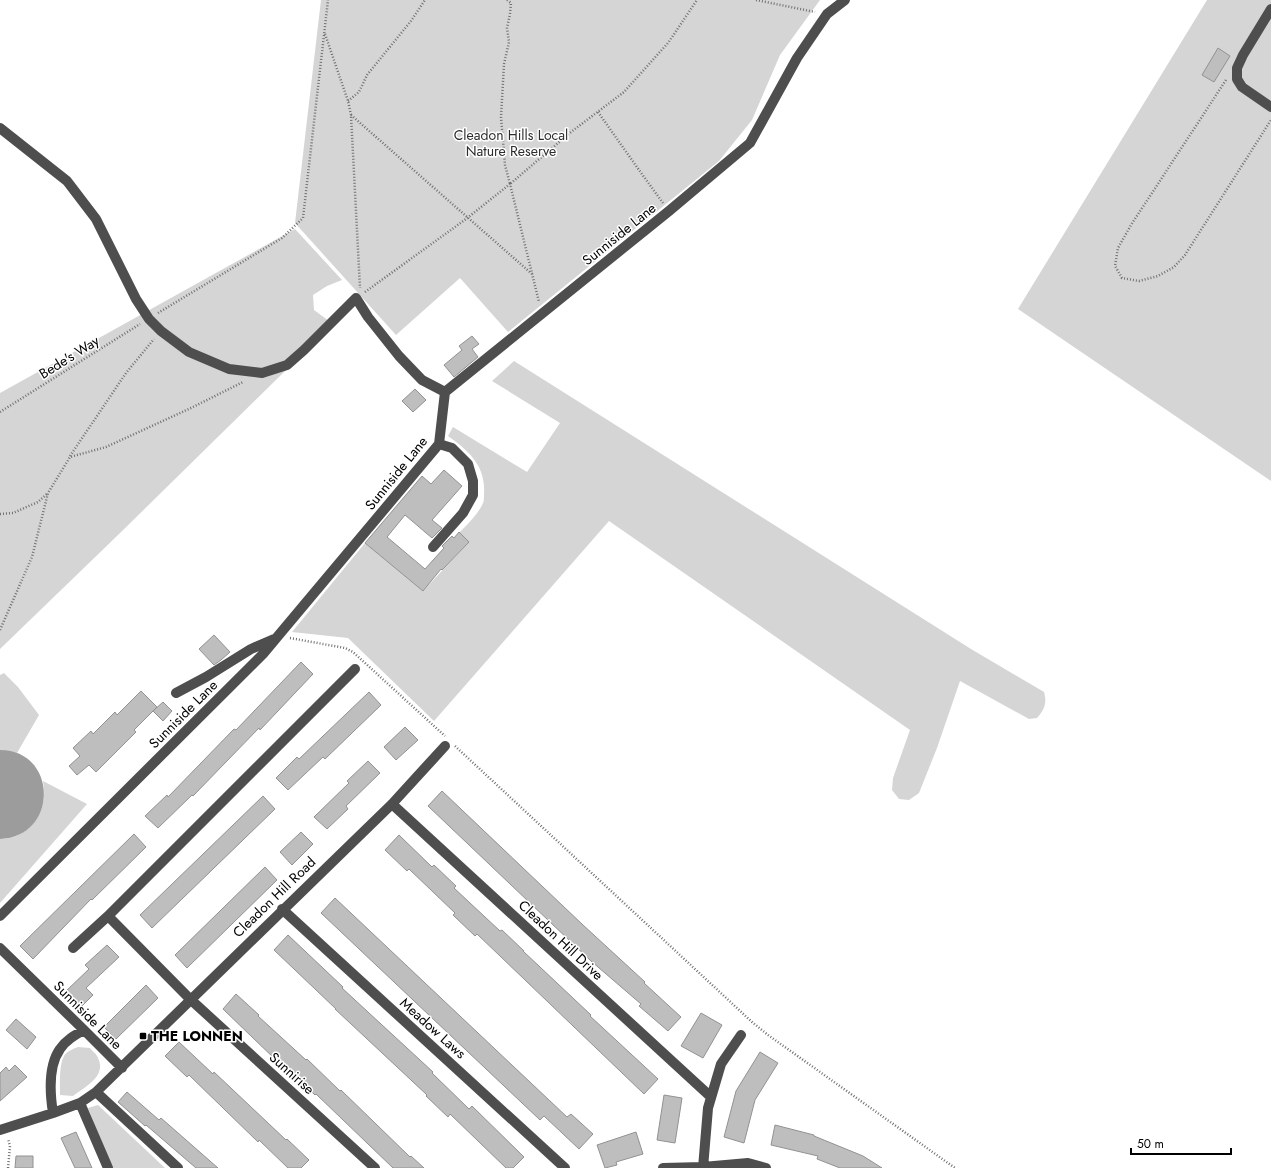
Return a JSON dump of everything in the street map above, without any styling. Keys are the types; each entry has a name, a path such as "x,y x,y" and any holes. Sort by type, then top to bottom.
{"street":[{"name":"Sunniside Lane","path":"0,916 263,654 277,638 439,444 445,392 670,212 750,144 797,58 827,14 845,0"},
{"path":"1271,9 1243,55 1233,76 1242,87 1271,107"},
{"path":"0,128 67,181 96,219 136,299 148,319 189,352 229,369 262,373 287,365 356,298 368,317 399,356 422,380 445,392"},
{"path":"433,547 463,513 473,495 473,481 468,464 452,448 439,444"},
{"path":"176,694 251,649 277,638"},
{"path":"73,948 108,916 355,669"},
{"name":"Cleadon Hill Road","path":"122,1068 282,909 392,804 445,746"},
{"name":"Cleadon Hill Drive","path":"392,804 711,1097"},
{"name":"Meadow Laws","path":"282,909 565,1168"},
{"name":"Sunnirise","path":"108,916 190,999 375,1168"},
{"name":"Sunniside Lane","path":"0,948 122,1068"},
{"path":"53,1113 51,1101 51,1080 55,1058 60,1048 72,1037 84,1030"},
{"path":"703,1167 708,1108 711,1097 721,1064 741,1035"},
{"path":"2,1130 80,1103 96,1092 122,1068"},
{"path":"96,1092 178,1168"},
{"path":"80,1103 108,1168"},
{"path":"663,1168 703,1167 748,1163 766,1168"}],"path":[{"path":"328,0 324,33 348,101 351,114 360,295 356,298"},
{"path":"348,101 359,92 367,75 411,21 425,0"},
{"path":"507,0 510,3 510,14 507,28 509,42 504,64 501,117 505,165 542,314"},
{"path":"356,298 468,217 510,184 571,132 624,92 664,48 697,0"},
{"path":"756,0 827,14"},
{"name":"Bede's Way","path":"0,412 148,319 282,238 303,218 324,33"},
{"path":"1233,76 1131,225 1118,248 1115,266 1122,278 1139,281 1158,276 1174,267 1185,255 1271,120"},
{"path":"598,112 670,212"},
{"path":"351,114 532,274"},
{"path":"0,514 13,513 20,510 38,502 48,493 126,373 161,331"},
{"path":"70,457 106,447 262,373"},
{"path":"0,630 32,557 48,493"},
{"path":"277,638 345,648 353,652 752,1022 955,1168"},
{"path":"2,1130 10,1146 8,1168"}],"green space":[{"name":"Cleadon Hills Local Nature Reserve","path":"321,0 820,0 780,55 752,120 719,161 508,332 460,278 396,335 295,223"},
{"path":"1207,0 1271,0 1271,481 1018,309"},
{"path":"295,229 342,280 327,286 313,295 314,310 333,324 0,649 0,393"},
{"path":"514,361 971,649 1044,692 1045,706 1042,712 1037,718 1029,719 960,681 937,748 919,793 909,800 899,799 892,790 893,778 910,730 609,521 434,721 348,638 292,632 365,543 423,591 469,542 459,533 479,511 484,500 484,484 479,467 475,460 463,447 448,436 453,427 527,472 560,423 492,381"},
{"path":"4,673 18,687 39,715 17,753 0,750 0,675"},
{"path":"43,781 87,804 0,903 0,839 21,834 35,821 43,803"},
{"path":"78,1047 90,1048 96,1054 100,1064 100,1070 89,1085 73,1096 60,1095 62,1060 70,1050"},
{"path":"98,1105 165,1168 112,1168 88,1108"}],"shaded area":[{"path":"0,750 19,754 33,764 41,778 44,794 41,810 33,824 19,835 0,839"}],"building":[{"path":"1218,48 1230,56 1214,82 1202,75"},
{"path":"472,336 479,344 472,349 478,357 454,377 444,365 462,350 459,346"},
{"path":"415,389 426,400 413,412 402,401"},
{"path":"444,470 462,486 432,520 442,528 432,538 405,515 387,537 425,569 444,548 442,546 452,536 454,538 459,532 469,542 442,570 441,569 423,591 365,543 422,476 431,484"},
{"path":"214,635 230,652 214,665 199,649"},
{"path":"301,662 313,674 260,730 259,728 193,796 192,795 158,828 145,816 167,795 168,797 234,729 236,730"},
{"path":"141,691 157,707 134,730 136,732 96,772 89,765 77,775 69,766 80,756 73,748 91,731 93,734 115,712 117,715"},
{"path":"369,692 381,705 325,759 323,757 288,790 276,778 297,757 299,759"},
{"path":"163,702 172,711 163,721 153,711"},
{"path":"405,727 418,740 396,760 384,747"},
{"path":"368,761 380,773 346,806 348,809 327,829 314,817 349,783 347,781"},
{"path":"442,791 681,1017 668,1031 639,1006 641,1004 591,961 428,806"},
{"path":"263,796 275,809 152,928 140,915"},
{"path":"301,832 313,844 292,865 280,852"},
{"path":"134,834 146,847 92,900 91,899 33,959 20,946"},
{"path":"399,835 432,867 434,865 456,886 454,888 500,931 502,930 591,1015 590,1016 658,1079 644,1094 477,934 475,936 453,915 455,913 409,869 407,871 385,850"},
{"path":"265,867 277,880 187,968 175,955"},
{"path":"335,898 567,1117 571,1114 593,1134 579,1149 544,1116 540,1120 321,913"},
{"path":"288,935 343,987 342,988 433,1072 432,1073 469,1109 472,1106 524,1157 513,1168 506,1168 450,1114 448,1117 426,1096 427,1095 274,950"},
{"path":"107,945 119,957 86,988 93,995 80,1008 65,992 89,969 85,965"},
{"path":"146,985 158,998 116,1039 104,1027"},
{"path":"236,994 306,1060 307,1059 340,1091 341,1090 410,1157 411,1156 424,1168 393,1168 316,1094 315,1095 279,1061 278,1062 223,1009"},
{"path":"701,1013 722,1025 703,1058 681,1046"},
{"path":"16,1019 36,1037 27,1049 6,1030"},
{"path":"179,1042 213,1074 214,1072 309,1160 301,1168 288,1168 259,1140 258,1142 189,1075 187,1077 165,1056"},
{"path":"760,1052 778,1063 755,1100 744,1143 724,1137 736,1091"},
{"path":"15,1065 27,1077 0,1101 0,1073 6,1067 9,1071"},
{"path":"127,1092 159,1120 161,1118 218,1168 196,1168 146,1125 145,1126 118,1102"},
{"path":"664,1095 682,1098 675,1143 657,1140"},
{"path":"775,1125 814,1135 863,1156 882,1168 840,1168 817,1159 818,1156 771,1145"},
{"path":"76,1132 92,1168 75,1168 61,1138"},
{"path":"636,1132 643,1154 616,1162 617,1165 605,1168 597,1145"},
{"path":"16,1156 33,1156 33,1168 15,1168"}],"place":[{"name":"THE LONNEN","path":"143,1036"}]}
